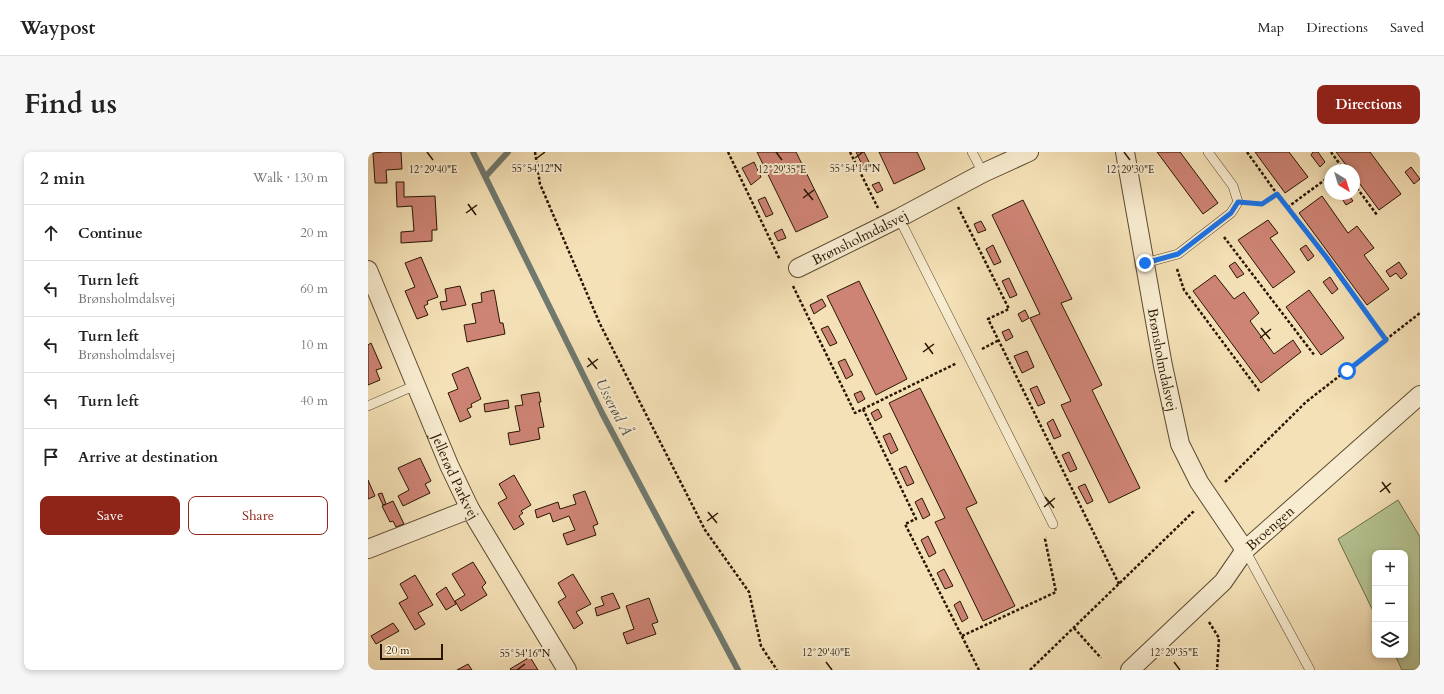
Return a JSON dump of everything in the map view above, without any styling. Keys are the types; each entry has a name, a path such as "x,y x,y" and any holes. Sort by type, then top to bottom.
{"street":[{"name":"Brønsholmdalsvej","path":"793,272 983,173 1029,152"},
{"name":"Brønsholmdalsvej","path":"1125,152 1163,366 1180,444 1199,482 1245,550"},
{"name":"Jellerød Parkvej","path":"368,270 449,465 470,509 567,670"},
{"name":"Broengen","path":"1130,670 1222,582 1245,550 1420,395"},
{"path":"368,549 470,509"}],"lane":[{"path":"972,152 983,173"},
{"path":"1145,263 1178,254 1231,213 1238,202 1233,186 1208,152"},
{"path":"893,221 969,357 1053,524"},
{"path":"368,406 416,385"},
{"path":"1245,550 1310,670"}],"path":[{"path":"534,152 540,184 600,324 705,530 749,592 761,646 777,670"},
{"path":"728,152 793,272 855,414 969,357"},
{"path":"850,152 893,221"},
{"path":"1247,152 1386,340"},
{"path":"1331,152 1340,164"},
{"path":"1288,207 1324,180"},
{"path":"950,191 1009,309 988,319 1119,584"},
{"path":"1360,192 1377,215"},
{"path":"1238,202 1262,204 1277,194"},
{"path":"1215,225 1315,356"},
{"path":"1172,255 1184,290 1260,392"},
{"path":"1225,482 1306,402 1420,313"},
{"path":"863,409 916,519 906,524 979,670"},
{"path":"1030,670 1196,509"},
{"path":"962,636 1056,592 1045,539 1053,524"},
{"path":"1199,604 1219,638 1217,670"},
{"path":"1074,628 1101,658"}],"green space":[{"path":"1398,500 1420,537 1420,670 1402,670 1396,658 1408,658 1408,550 1372,550 1372,609 1338,539"}],"building":[{"path":"401,152 402,169 386,170 387,183 375,183 373,153"},
{"path":"757,152 796,152 828,217 796,232"},
{"path":"856,152 864,152 871,166 864,169"},
{"path":"879,152 917,152 925,169 894,184"},
{"path":"1157,152 1180,152 1218,203 1203,214"},
{"path":"1255,152 1289,152 1308,177 1285,193"},
{"path":"1313,152 1318,152 1325,162 1320,167 1311,155"},
{"path":"1336,152 1370,152 1401,194 1379,210 1360,184 1360,164 1345,164"},
{"path":"754,162 761,177 751,185 742,168"},
{"path":"1411,167 1420,179 1414,184 1405,172"},
{"path":"396,182 404,182 404,197 435,196 437,230 432,230 432,241 401,243 401,232 414,231 412,206 397,207"},
{"path":"879,182 883,190 877,193 872,185"},
{"path":"1322,196 1348,233 1357,226 1374,248 1364,255 1389,289 1367,305 1299,213"},
{"path":"765,197 773,214 766,217 758,200"},
{"path":"1023,200 1072,299 1061,303 1102,385 1092,390 1140,488 1109,503 1061,405 1071,401 1030,318 1040,314 992,215"},
{"path":"1343,200 1353,201 1346,205"},
{"path":"1268,220 1278,233 1270,238 1295,272 1273,288 1238,240"},
{"path":"981,221 986,230 978,233 974,224"},
{"path":"782,229 786,238 778,241 774,233"},
{"path":"993,245 1001,262 994,265 986,249"},
{"path":"1306,245 1314,256 1308,261 1300,249"},
{"path":"421,257 438,297 427,301 428,304 424,306 428,315 417,319 405,291 415,287 405,263"},
{"path":"1235,262 1244,274 1237,278 1229,266"},
{"path":"1399,262 1407,274 1401,279 1396,273 1390,277 1386,271"},
{"path":"1215,275 1234,299 1244,292 1259,313 1250,321 1274,354 1293,340 1301,352 1261,383 1193,291"},
{"path":"1330,277 1338,289 1332,294 1323,282"},
{"path":"1009,278 1017,295 1010,298 1002,281"},
{"path":"859,281 907,379 876,395 827,296"},
{"path":"460,286 466,305 442,310 440,302 447,301 445,289"},
{"path":"494,290 500,323 503,323 505,334 467,342 464,325 476,323 472,304 482,302 481,293"},
{"path":"1309,290 1344,338 1321,355 1286,307"},
{"path":"822,299 826,306 814,314 810,305"},
{"path":"1025,310 1029,318 1022,322 1018,314"},
{"path":"828,326 837,343 830,346 821,329"},
{"path":"1009,329 1013,337 1006,341 1002,332"},
{"path":"371,343 382,368 376,370 380,380 368,385 368,345"},
{"path":"1027,351 1034,367 1022,373 1014,356"},
{"path":"845,359 853,375 846,379 838,362"},
{"path":"468,367 481,399 471,404 472,407 467,409 471,417 460,422 448,393 458,389 452,374"},
{"path":"1037,386 1045,403 1038,406 1030,389"},
{"path":"920,388 977,503 966,508 1015,606 983,621 935,522 945,518 889,403"},
{"path":"861,391 865,399 858,403 854,394"},
{"path":"539,392 541,402 539,402 544,427 538,428 540,439 510,445 508,433 520,431 515,406 523,405 521,395"},
{"path":"508,400 509,408 485,412 484,404"},
{"path":"878,409 882,417 875,421 871,413"},
{"path":"1053,419 1061,436 1054,439 1047,423"},
{"path":"890,433 898,450 891,454 883,436"},
{"path":"1069,452 1077,469 1070,472 1062,455"},
{"path":"420,458 431,481 425,484 430,493 403,506 398,496 409,490 398,468"},
{"path":"906,466 914,483 907,486 899,469"},
{"path":"514,475 531,505 521,511 523,513 519,516 524,524 514,530 498,503 507,498 499,484"},
{"path":"368,480 375,496 368,499"},
{"path":"1085,484 1093,501 1087,504 1078,487"},
{"path":"585,491 598,524 593,526 596,535 567,545 563,534 575,530 569,516 553,522 550,513 537,518 535,510 558,502 560,509 576,504 573,495"},
{"path":"382,493 386,504 383,505 378,494"},
{"path":"922,498 930,515 923,519 915,502"},
{"path":"393,501 404,524 396,527 393,521 390,522 382,506"},
{"path":"928,536 936,553 929,557 921,540"},
{"path":"473,562 486,583 482,587 487,595 461,611 455,601 465,595 452,574"},
{"path":"944,569 953,586 945,589 937,573"},
{"path":"573,574 591,604 576,612 583,623 574,629 558,602 566,597 558,583"},
{"path":"415,575 433,605 418,613 425,624 415,630 399,603 408,598 400,584"},
{"path":"446,587 456,604 446,610 436,594"},
{"path":"613,593 620,608 597,616 595,608 604,605 601,597"},
{"path":"649,598 658,622 652,624 656,634 627,644 623,633 634,629 626,606"},
{"path":"960,601 968,618 962,622 954,605"},
{"path":"393,623 399,631 376,644 371,636"},
{"path":"530,657 538,670 510,669"},
{"path":"468,664 472,670 457,670"}],"waterway":[{"name":"Usserød Å","path":"473,152 602,413 738,670"},
{"path":"486,176 508,152"}],"route":[{"path":"1145,263 1178,254 1231,213 1238,202 1262,204 1277,194 1327,258 1386,340 1347,371"}]}
